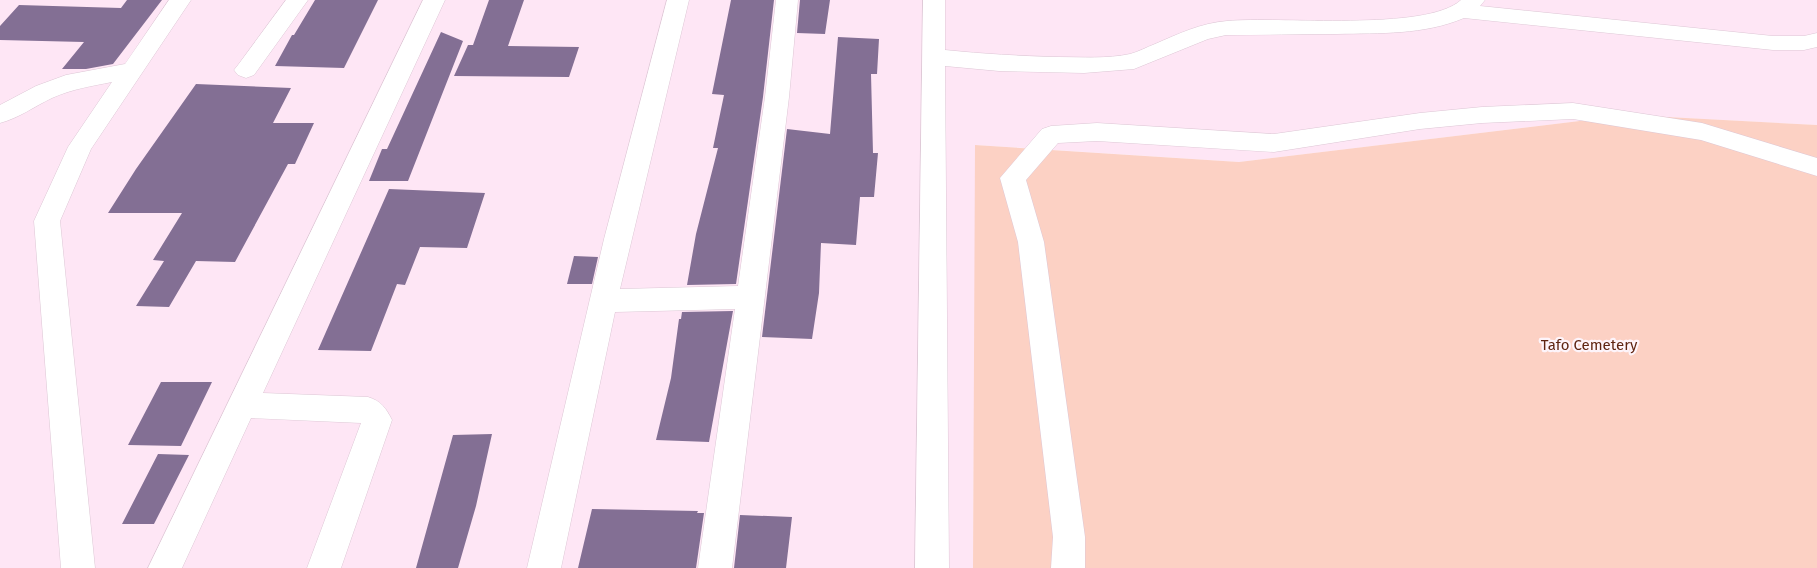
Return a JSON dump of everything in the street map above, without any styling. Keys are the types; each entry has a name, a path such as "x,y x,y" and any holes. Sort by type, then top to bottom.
{"street":[{"path":"78,568 47,221 80,147 180,0"},
{"path":"246,70 297,0"},
{"path":"165,568 434,0"},
{"path":"544,568 617,239 678,0"},
{"path":"715,568 777,97 787,0"},
{"path":"932,568 934,0"},
{"path":"934,57 999,63 1084,65 1134,61 1202,33 1226,28 1383,26 1422,23 1442,19 1468,6 1773,43 1804,44 1817,40"},
{"path":"0,115 44,92 74,81 132,70"},
{"path":"1068,568 1069,537 1031,242 1013,178 1051,134 1097,132 1274,143 1429,120 1482,115 1573,111 1702,132 1817,167"},
{"path":"603,301 751,297"},
{"path":"242,405 368,410 377,420 324,568"}],"shaded area":[{"path":"0,0 1817,0 1817,125 1629,115 1239,162 976,145 973,568 0,568"}],"green space":[{"name":"Tafo Cemetery","path":"1629,115 1817,125 1817,568 973,568 975,145 1239,162"}],"building":[{"path":"127,0 162,0 113,64 86,69 62,69 84,42 0,40 0,26 19,5 121,8"},
{"path":"315,0 378,0 344,68 275,66 292,35 294,35"},
{"path":"489,0 524,0 508,46 579,47 569,77 454,76 468,45 473,45"},
{"path":"731,0 774,0 763,97 736,284 687,285 696,234 718,148 713,148 724,95 712,94"},
{"path":"800,0 830,0 825,34 797,33"},
{"path":"441,32 463,41 408,181 369,181 382,149 387,149"},
{"path":"838,37 879,39 877,74 871,74 873,153 878,153 874,197 860,197 856,245 821,243 819,293 812,339 762,337 787,129 830,134"},
{"path":"196,84 291,88 273,123 314,123 295,164 288,164 235,262 196,261 169,307 136,306 164,261 153,260 182,213 108,213 136,169"},
{"path":"389,189 485,193 467,248 420,247 405,285 397,284 371,351 318,350"},
{"path":"574,256 598,257 592,284 567,284"},
{"path":"733,311 709,442 656,440 671,378 679,319 681,319 682,312"},
{"path":"161,382 212,382 181,446 128,445"},
{"path":"492,434 476,506 458,568 416,568 453,435"},
{"path":"158,454 189,455 154,524 122,524"},
{"path":"592,509 698,511 697,513 704,513 696,568 578,568"},
{"path":"740,515 792,517 786,568 734,568"}]}
